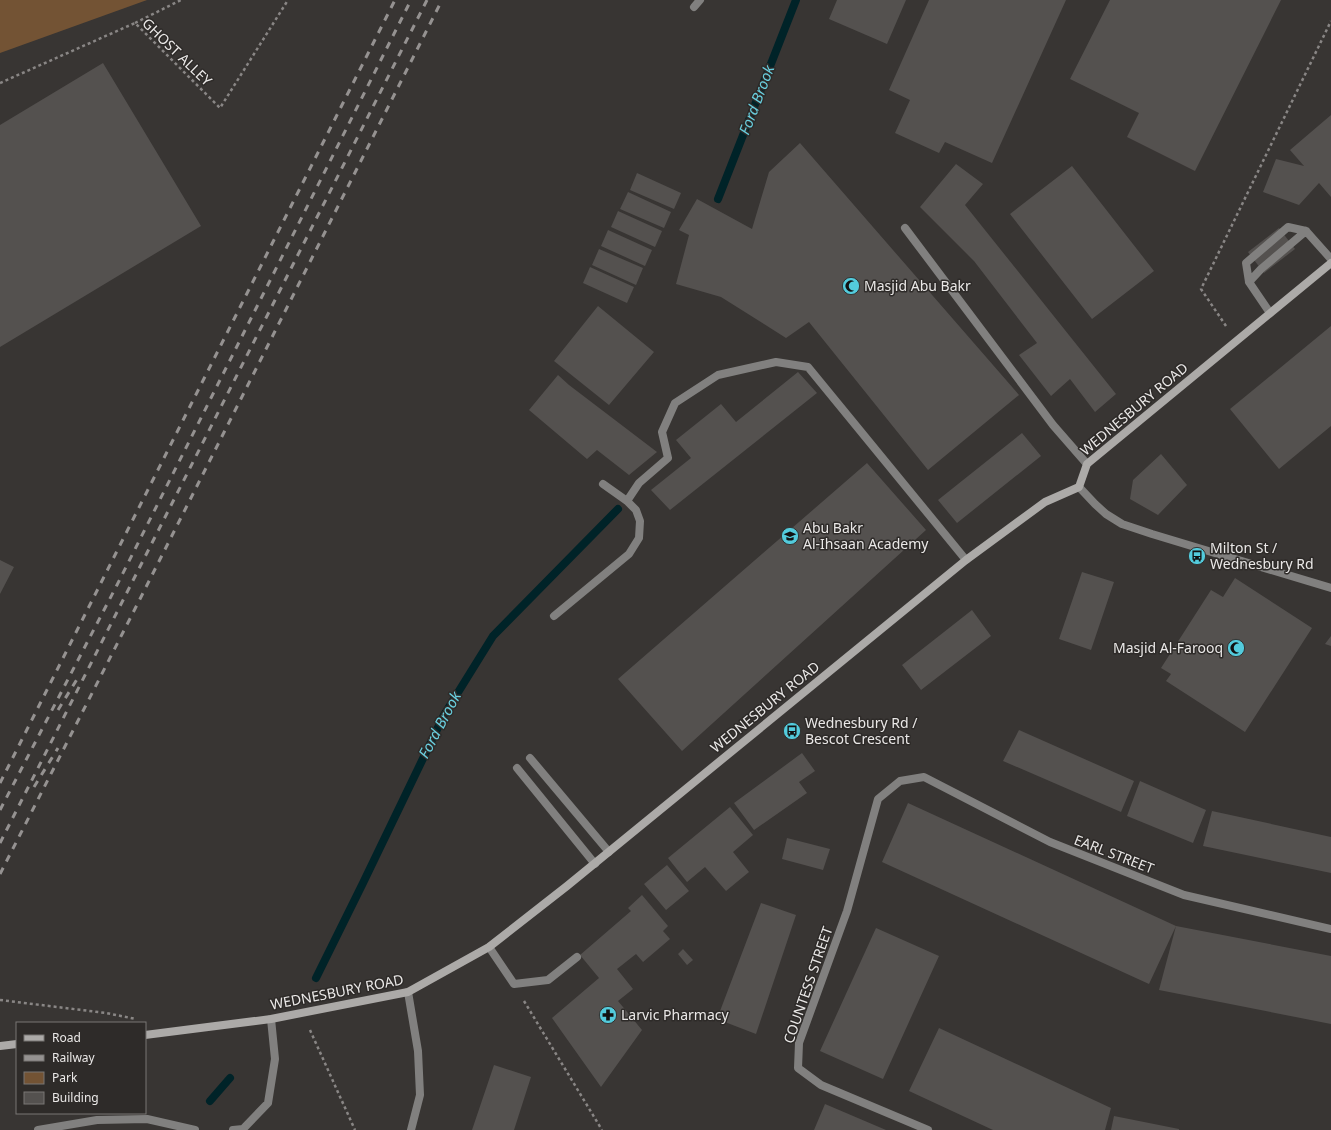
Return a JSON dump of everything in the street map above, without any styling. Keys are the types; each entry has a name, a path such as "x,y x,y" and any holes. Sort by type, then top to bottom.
{"street":[{"path":"694,7 700,0"},
{"path":"1270,312 1249,282 1246,263 1252,257 1288,227 1306,231 1331,259"},
{"path":"905,228 1053,425 1087,464"},
{"path":"1249,282 1306,231"},
{"name":"WEDNESBURY ROAD","path":"146,1035 188,1031 272,1019 408,992 489,947 609,852 966,560 1045,502 1079,487 1087,464 1331,263"},
{"path":"627,501 639,483 668,458 662,432 675,403 718,375 776,362 808,367 966,560"},
{"path":"554,616 629,554 639,538 640,521 636,510 627,501 604,484"},
{"path":"1079,487 1106,514 1122,524 1331,588"},
{"path":"530,758 609,852"},
{"path":"517,768 594,864"},
{"name":"EARL STREET","path":"900,781 924,777 1050,842 1184,895 1331,929"},
{"name":"COUNTESS STREET","path":"900,781 878,799 847,910 799,1043 798,1068 821,1085 928,1130"},
{"path":"489,947 514,984 548,980 577,956"},
{"path":"408,992 418,1051 420,1095 411,1130"},
{"path":"233,1130 243,1129 268,1103 275,1059 272,1019"},
{"path":"0,1046 16,1044"},
{"path":"38,1130 97,1120 147,1119 195,1130"}],"path":[{"path":"135,23 181,0"},
{"name":"GHOST ALLEY","path":"0,83 135,23 220,108 288,0"},
{"path":"1236,341 1201,289 1331,21"},
{"path":"514,984 602,1130"},
{"path":"0,1000 106,1013 144,1021"},
{"path":"302,1013 355,1130"}],"green space":[{"path":"0,0 147,0 0,53"}],"building":[{"path":"837,0 906,0 887,44 829,19"},
{"path":"929,0 1066,0 992,163 945,142 939,153 895,133 910,100 889,90"},
{"path":"1110,0 1281,0 1195,171 1127,137 1139,113 1070,79"},
{"path":"103,63 201,226 0,347 0,125"},
{"path":"1331,115 1331,197 1319,183 1299,205 1263,192 1276,159 1304,166 1290,150"},
{"name":"Masjid Abu Bakr","path":"800,143 1019,395 928,470 809,322 786,338 721,297 676,284 689,235 679,230 697,199 752,229 769,172"},
{"path":"956,164 983,184 965,205 1116,394 1095,412 1070,379 1051,396 1019,355 1037,343 974,261 920,207"},
{"path":"1072,166 1154,271 1092,319 1010,214"},
{"path":"637,173 681,193 674,209 630,190"},
{"path":"628,192 671,212 664,228 620,209"},
{"path":"618,211 662,231 655,247 611,227"},
{"path":"1279,228 1295,249 1264,273 1248,252"},
{"path":"608,230 652,250 645,266 601,246"},
{"path":"599,249 643,268 636,285 592,265"},
{"path":"590,267 634,287 627,303 583,283"},
{"path":"598,306 654,352 609,405 554,361"},
{"path":"1331,326 1331,426 1279,469 1230,409"},
{"path":"798,372 817,393 670,510 651,490 691,458 676,440 721,404 736,422"},
{"path":"558,375 657,452 629,475 597,450 587,459 529,410"},
{"path":"1022,433 1041,456 957,523 938,500"},
{"path":"1161,454 1187,485 1158,515 1130,499 1133,480"},
{"path":"867,463 926,530 682,751 618,679"},
{"path":"0,560 14,567 0,594"},
{"path":"1082,572 1114,582 1091,650 1059,639"},
{"name":"Masjid Al-Farooq","path":"1235,578 1312,628 1245,732 1166,681 1171,674 1161,668 1211,590 1223,597"},
{"path":"972,610 991,636 921,690 902,665"},
{"path":"1331,636 1331,646 1325,644"},
{"path":"1019,730 1134,781 1121,812 1003,761"},
{"path":"802,753 815,771 799,782 807,793 754,830 734,803"},
{"path":"1140,781 1206,810 1193,843 1127,816"},
{"path":"908,803 1176,926 1149,984 882,862"},
{"path":"730,807 753,835 733,852 749,872 726,891 705,867 687,882 668,858"},
{"path":"1212,811 1331,837 1331,873 1203,846"},
{"path":"787,838 830,849 823,870 782,859"},
{"path":"667,865 689,891 666,910 644,884"},
{"path":"642,895 668,926 663,931 670,939 643,962 636,954 617,969 633,989 618,1001 642,1030 601,1087 552,1018 599,978 580,955 631,911 628,908"},
{"path":"761,903 796,915 756,1034 717,1019"},
{"path":"1176,926 1331,956 1331,1024 1159,990"},
{"path":"876,928 939,956 883,1079 820,1051"},
{"path":"683,949 693,960 687,965 678,954"},
{"path":"939,1028 1111,1108 1105,1130 993,1130 909,1091"},
{"path":"494,1065 531,1077 514,1130 472,1130"},
{"path":"825,1104 886,1130 814,1130"},
{"path":"1114,1116 1179,1129 1179,1130 1111,1130"}],"waterway":[{"name":"Ford Brook","path":"718,199 796,0"},
{"name":"Ford Brook","path":"316,978 444,715 493,636 618,509"},
{"name":"Ford Brook","path":"210,1101 230,1078"}],"railway":[{"path":"0,783 395,0"},
{"path":"0,810 117,585 411,0"},
{"path":"0,843 427,0"},
{"path":"0,874 442,0"},
{"path":"58,710 79,676"},
{"path":"34,787 58,748"}],"place":[{"name":"Masjid Abu Bakr","path":"851,286"},
{"name":"Abu Bakr Al-Ihsaan Academy","path":"790,536"},
{"name":"Milton St / Wednesbury Rd","path":"1197,556"},
{"name":"Masjid Al-Farooq","path":"1236,648"},
{"name":"Wednesbury Rd / Bescot Crescent","path":"792,731"},
{"name":"Larvic Pharmacy","path":"608,1015"}]}
